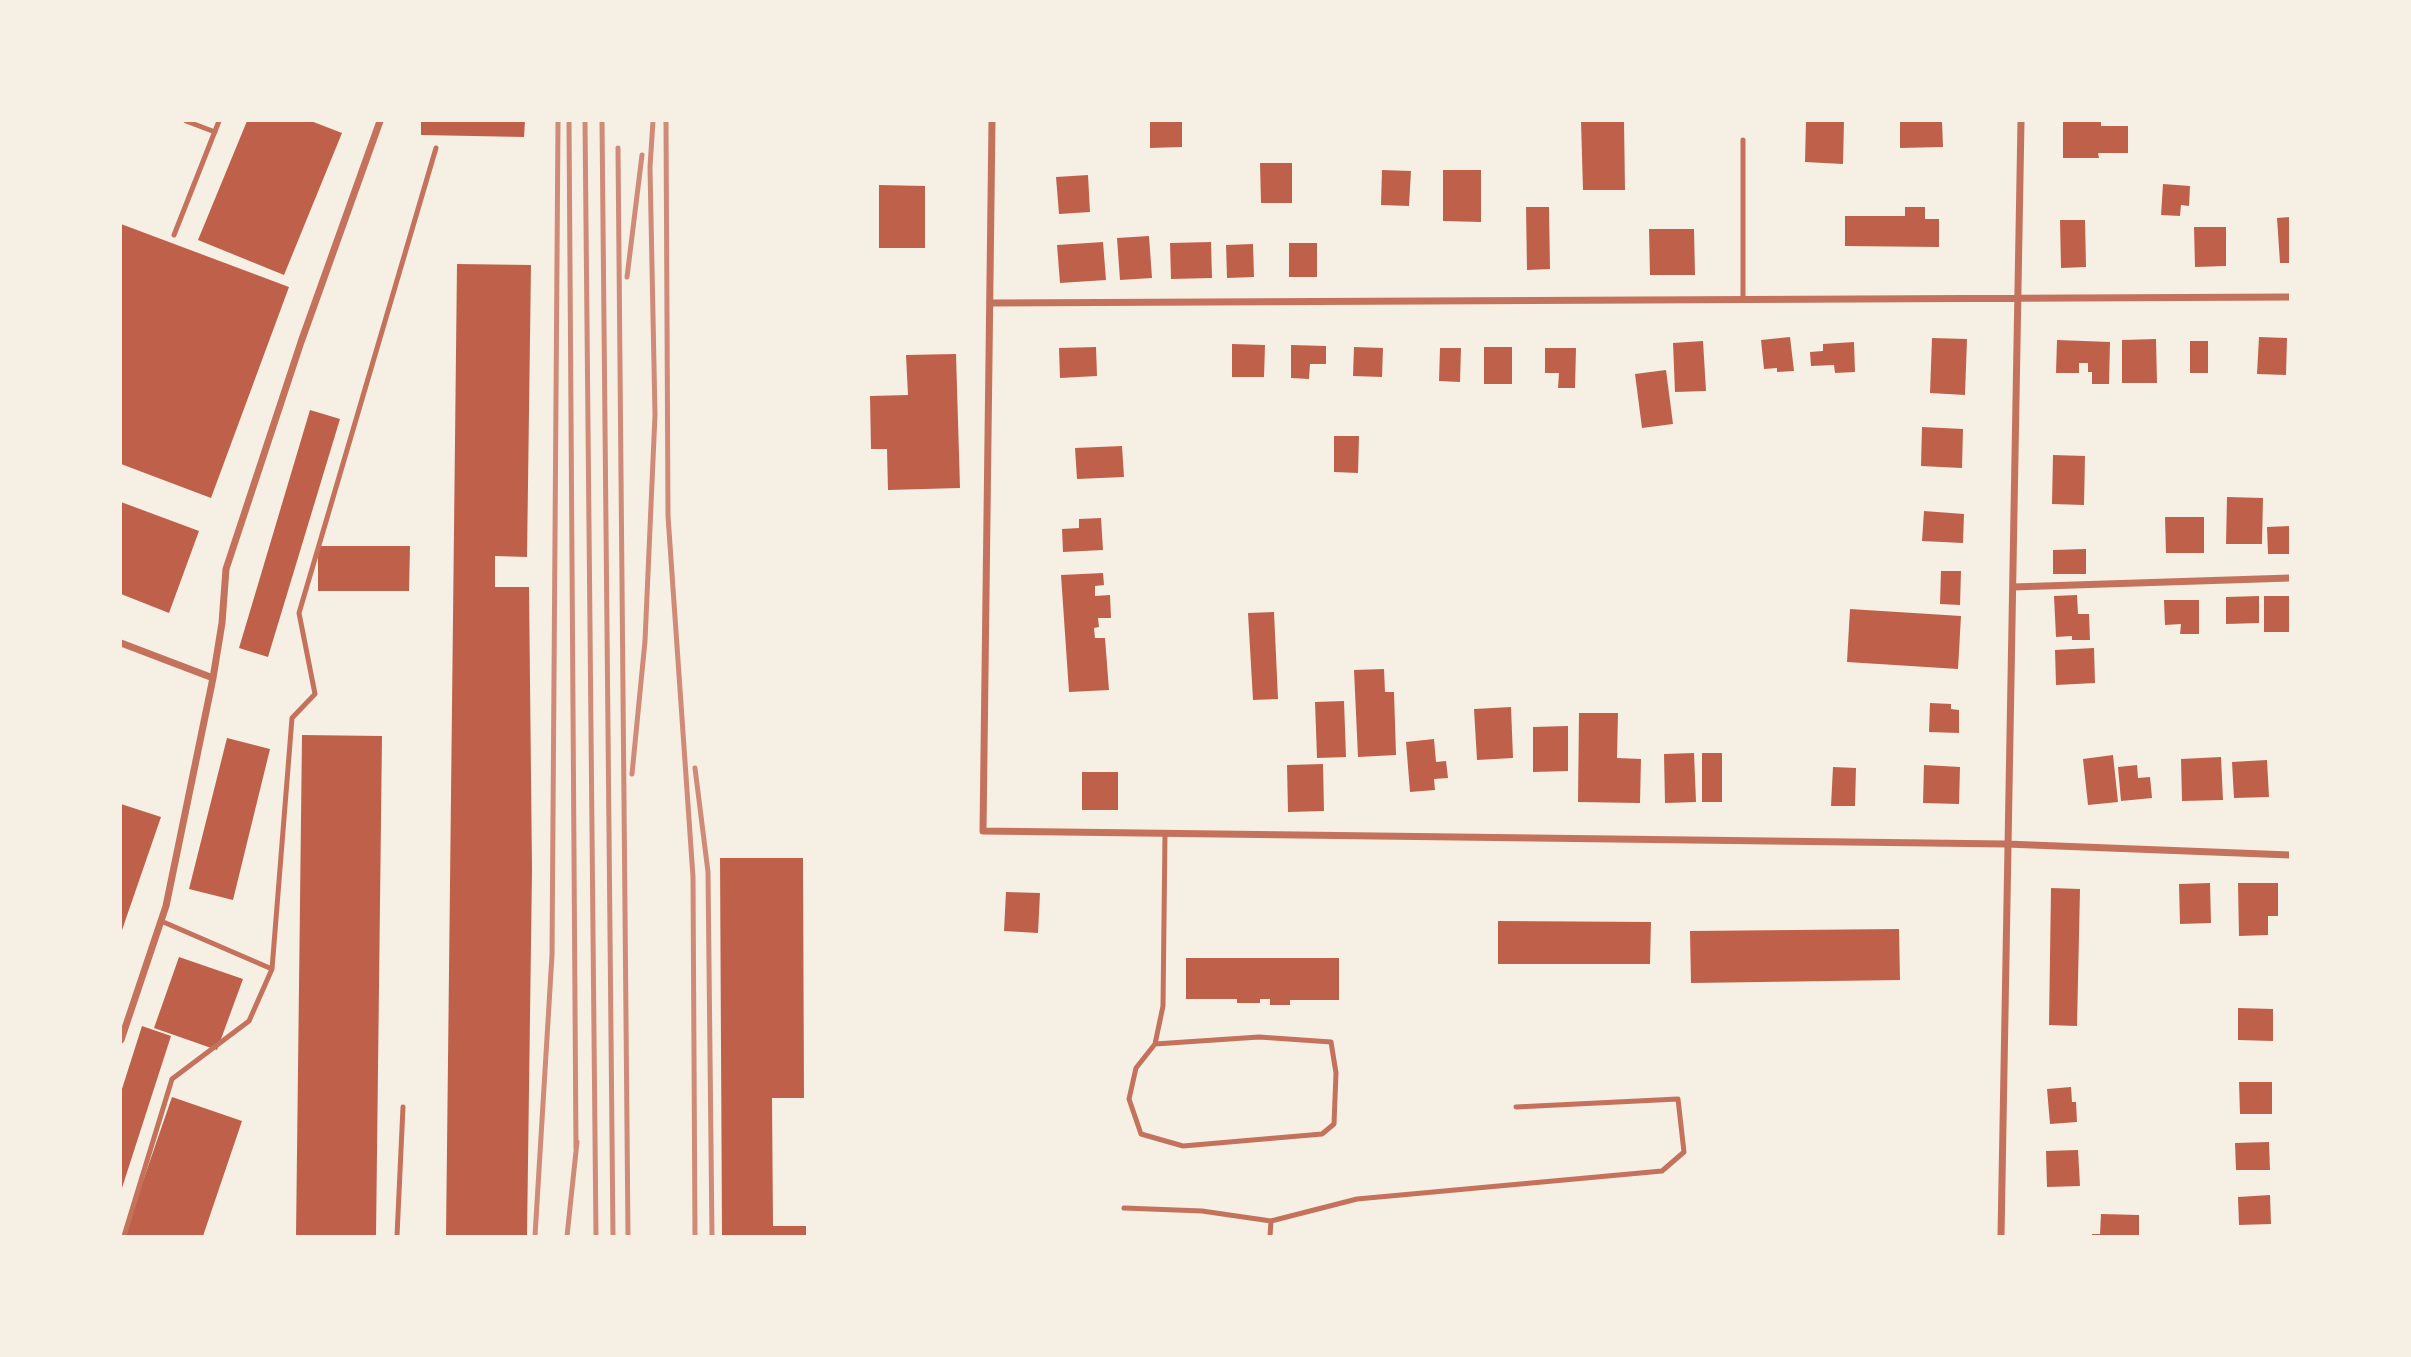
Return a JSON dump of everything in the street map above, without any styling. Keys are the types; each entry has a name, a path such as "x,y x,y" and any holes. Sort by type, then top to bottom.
{"street":[{"path":"121,1040 166,906 213,678 222,623 226,569 301,342 380,121"},
{"path":"992,121 983,831 2006,844 2290,855"},
{"path":"2001,1236 2021,121"},
{"path":"991,303 2290,297"},
{"path":"2013,587 2290,578"},
{"path":"121,643 213,678"}],"lane":[{"path":"186,121 215,132"},
{"path":"174,235 219,121"},
{"path":"1743,140 1743,299"},
{"path":"124,1236 172,1079 248,1021 272,969 292,718 315,694 299,613 436,148"},
{"path":"1155,1044 1259,1037 1331,1042 1336,1073 1334,1124 1322,1134 1183,1146 1141,1134 1129,1099 1136,1068 1155,1044 1163,1006 1165,834"},
{"path":"161,921 272,969"},
{"path":"1124,1208 1202,1211 1271,1221 1357,1199 1662,1171 1684,1152 1678,1099 1516,1107"},
{"path":"397,1236 403,1107"},
{"path":"1270,1236 1271,1221"}],"building":[{"path":"247,121 311,121 342,133 284,275 198,240"},
{"path":"421,121 525,121 524,137 421,135"},
{"path":"1150,121 1182,121 1182,147 1150,148"},
{"path":"1581,121 1624,121 1625,190 1583,190"},
{"path":"1806,121 1844,121 1843,164 1805,162"},
{"path":"1900,121 1942,121 1943,147 1900,148"},
{"path":"2063,121 2101,121 2101,126 2128,126 2128,153 2098,153 2099,158 2063,158"},
{"path":"1260,163 1292,163 1292,203 1261,203"},
{"path":"1382,170 1411,171 1409,206 1381,205"},
{"path":"1443,170 1481,170 1481,222 1443,221"},
{"path":"1088,175 1090,212 1059,214 1056,177"},
{"path":"2163,184 2190,186 2189,206 2181,205 2180,216 2161,215"},
{"path":"879,185 925,186 925,248 879,248"},
{"path":"1526,207 1549,207 1550,269 1527,270"},
{"path":"1905,207 1925,207 1925,219 1939,219 1939,247 1845,246 1845,216 1905,216"},
{"path":"2290,217 2290,263 2280,263 2277,218"},
{"path":"2060,220 2085,220 2086,267 2061,268"},
{"path":"121,224 289,287 211,498 121,464"},
{"path":"2194,227 2226,227 2226,266 2195,267"},
{"path":"1649,229 1694,229 1695,275 1650,275"},
{"path":"1149,236 1152,278 1120,280 1117,238"},
{"path":"1103,242 1106,280 1060,283 1057,245"},
{"path":"1211,242 1212,278 1171,279 1170,243"},
{"path":"1289,243 1317,243 1317,277 1289,277"},
{"path":"1253,244 1254,277 1227,278 1226,245"},
{"path":"457,264 531,265 527,557 495,556 495,587 529,587 532,870 527,1236 446,1236"},
{"path":"1790,337 1794,371 1777,372 1777,368 1764,369 1761,340"},
{"path":"2259,337 2287,338 2286,375 2257,374"},
{"path":"1932,338 1967,339 1965,395 1930,393"},
{"path":"2156,339 2157,383 2122,383 2122,340"},
{"path":"2057,340 2110,342 2109,384 2092,384 2092,372 2088,372 2088,363 2079,363 2079,373 2056,373"},
{"path":"1703,341 1706,391 1675,392 1673,343"},
{"path":"2190,341 2208,341 2208,373 2190,373"},
{"path":"1854,342 1855,372 1835,373 1834,365 1811,366 1810,352 1823,351 1823,344"},
{"path":"1232,344 1265,345 1264,377 1232,377"},
{"path":"1291,345 1326,346 1326,364 1310,364 1309,379 1291,378"},
{"path":"1096,347 1097,376 1060,378 1059,348"},
{"path":"1354,347 1383,348 1382,377 1353,376"},
{"path":"1484,347 1512,347 1512,384 1484,384"},
{"path":"1440,348 1461,348 1460,382 1439,381"},
{"path":"1545,348 1576,348 1575,388 1558,388 1559,373 1545,373"},
{"path":"956,354 960,488 888,490 887,449 871,449 870,396 908,395 906,355"},
{"path":"1666,370 1673,424 1642,428 1635,374"},
{"path":"310,410 340,419 268,657 239,648"},
{"path":"1922,427 1963,429 1962,468 1921,466"},
{"path":"1334,436 1359,436 1358,473 1334,472"},
{"path":"1122,446 1124,477 1077,479 1075,448"},
{"path":"2053,455 2085,456 2084,505 2052,504"},
{"path":"2227,497 2263,498 2262,544 2226,544"},
{"path":"121,502 199,531 169,613 121,594"},
{"path":"1924,511 1964,514 1963,543 1922,541"},
{"path":"2165,517 2204,517 2204,553 2166,553"},
{"path":"1101,518 1103,550 1063,552 1062,529 1079,528 1079,519"},
{"path":"2290,526 2290,554 2268,554 2267,527"},
{"path":"318,546 410,546 409,591 318,591"},
{"path":"2086,549 2086,574 2053,574 2053,550"},
{"path":"1941,571 1961,571 1960,605 1940,604"},
{"path":"1103,573 1104,585 1095,586 1095,596 1110,595 1111,618 1098,618 1099,627 1094,628 1095,638 1105,638 1109,690 1069,692 1061,575"},
{"path":"2077,595 2078,614 2089,614 2090,640 2072,640 2072,636 2056,637 2054,596"},
{"path":"2259,596 2259,623 2226,624 2226,597"},
{"path":"2264,596 2290,596 2290,632 2264,632"},
{"path":"2164,600 2199,600 2199,634 2180,634 2181,624 2165,625"},
{"path":"1850,609 1961,616 1958,669 1847,662"},
{"path":"1274,612 1278,699 1253,700 1248,613"},
{"path":"2094,648 2095,683 2056,685 2055,650"},
{"path":"1384,669 1385,692 1394,692 1396,755 1358,757 1354,670"},
{"path":"1344,701 1346,757 1317,758 1315,702"},
{"path":"1930,703 1951,704 1951,709 1959,710 1959,733 1929,732"},
{"path":"1511,707 1513,758 1477,760 1474,709"},
{"path":"1579,713 1618,713 1617,758 1641,759 1640,803 1578,802"},
{"path":"1568,726 1568,771 1533,772 1533,727"},
{"path":"302,735 382,736 376,1236 296,1236"},
{"path":"227,738 270,749 233,900 189,889"},
{"path":"1434,739 1436,762 1446,761 1448,778 1434,779 1435,790 1410,792 1406,742"},
{"path":"1694,753 1696,802 1665,803 1664,754"},
{"path":"1702,753 1722,753 1722,802 1702,802"},
{"path":"2113,755 2118,802 2088,805 2083,759"},
{"path":"2221,757 2223,800 2182,801 2181,759"},
{"path":"2267,760 2269,797 2234,798 2232,762"},
{"path":"1323,764 1324,811 1288,812 1287,765"},
{"path":"1924,765 1960,767 1959,804 1923,803"},
{"path":"2137,765 2138,778 2150,777 2152,798 2121,801 2118,767"},
{"path":"1833,767 1856,768 1855,806 1831,806"},
{"path":"1082,772 1118,772 1118,810 1082,810"},
{"path":"121,804 161,817 121,933"},
{"path":"720,858 803,858 804,1098 772,1098 773,1226 806,1226 806,1236 722,1236"},
{"path":"2210,883 2211,923 2180,924 2179,884"},
{"path":"2238,883 2278,883 2278,916 2268,916 2268,935 2239,936"},
{"path":"2051,888 2080,889 2077,1026 2049,1025"},
{"path":"1006,892 1040,893 1038,933 1004,931"},
{"path":"1498,921 1651,922 1650,964 1498,964"},
{"path":"1899,929 1900,980 1691,983 1690,931"},
{"path":"179,957 243,979 217,1050 154,1028"},
{"path":"1186,958 1339,958 1339,1000 1290,1000 1290,1005 1270,1005 1270,999 1260,999 1260,1003 1237,1003 1237,999 1186,999"},
{"path":"2238,1008 2273,1009 2273,1041 2238,1040"},
{"path":"142,1026 171,1036 121,1191 121,1092"},
{"path":"2239,1082 2272,1082 2272,1114 2240,1114"},
{"path":"2071,1087 2072,1102 2076,1102 2077,1122 2050,1124 2047,1089"},
{"path":"172,1097 242,1121 203,1236 124,1236"},
{"path":"2269,1142 2270,1170 2236,1170 2235,1143"},
{"path":"2078,1150 2080,1186 2047,1187 2046,1151"},
{"path":"2270,1195 2271,1224 2239,1225 2238,1197"},
{"path":"2101,1214 2139,1215 2139,1236 2092,1236 2100,1234"}],"railway":[{"path":"535,1236 552,955 558,121"},
{"path":"569,121 576,1149"},
{"path":"585,121 596,1236"},
{"path":"602,121 613,1236"},
{"path":"632,774 645,641 655,415 650,167 653,121"},
{"path":"666,121 668,516 693,877 695,1236"},
{"path":"618,148 628,1236"},
{"path":"627,277 642,155"},
{"path":"695,768 708,872 712,1236"},
{"path":"567,1236 577,1142"}]}
